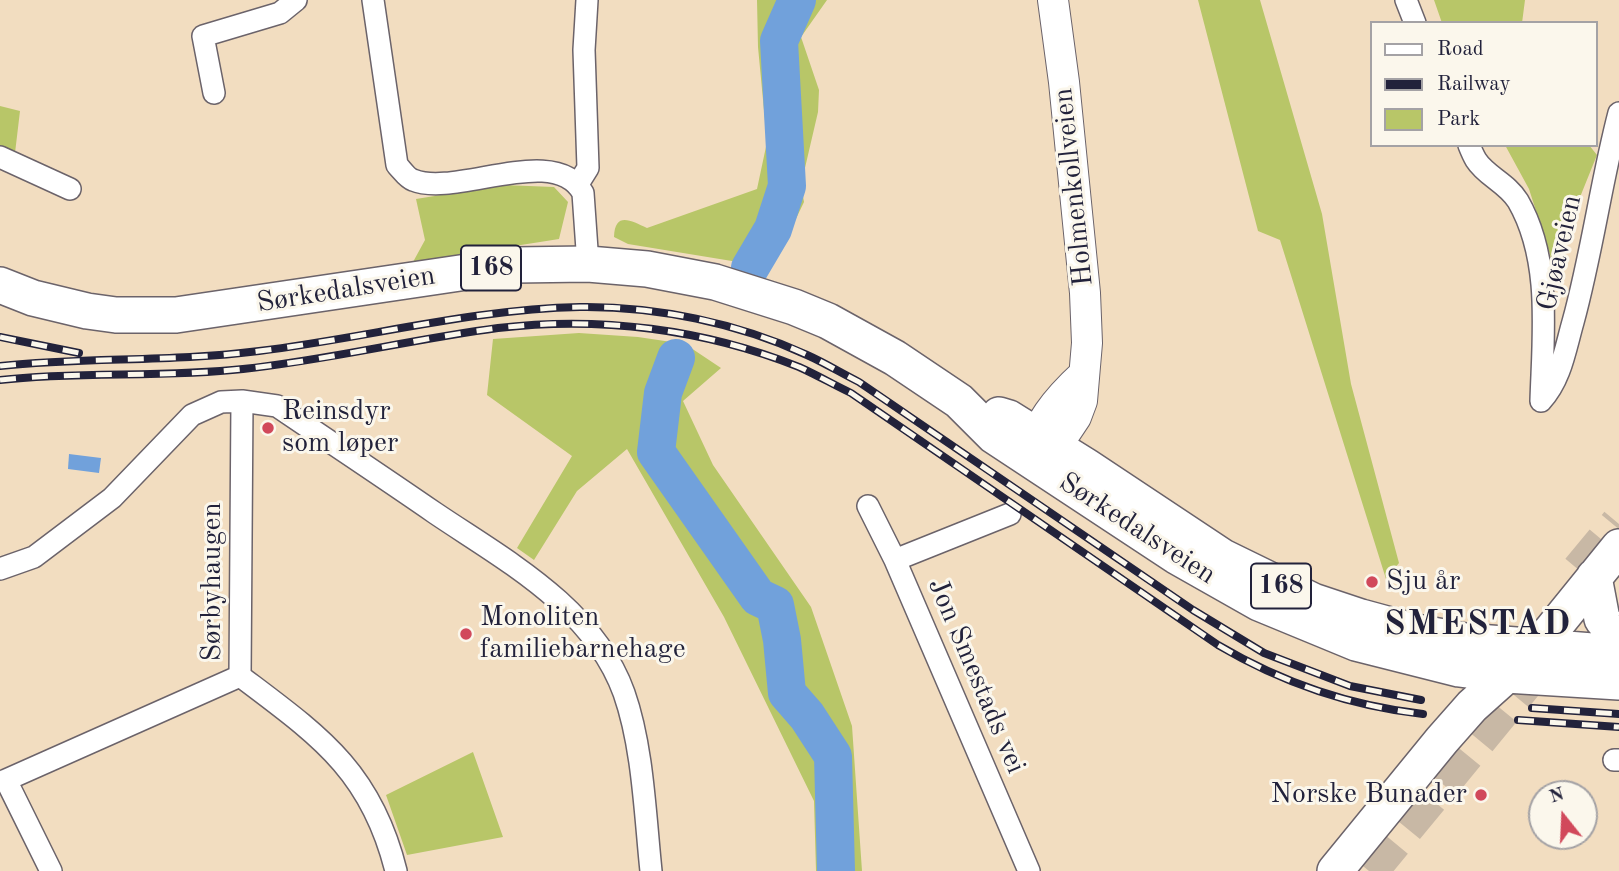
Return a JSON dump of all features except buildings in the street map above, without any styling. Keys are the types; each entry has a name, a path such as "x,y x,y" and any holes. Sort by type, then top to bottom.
{"main road":[{"name":"Holmenkollveien","path":"1041,448 1076,417 1082,401 1087,343 1085,293 1053,0"},
{"name":"Sørkedalsveien","path":"0,285 33,298 87,311 166,315 208,312 513,265 588,264 674,273 752,292 794,307 862,339 959,401 994,436 1041,448 1223,557 1313,601 1416,632 1465,641 1619,653"},
{"name":"Sørkedalsveien","path":"1041,448 1176,556 1259,603 1356,643 1459,668 1506,675 1619,682"},
{"path":"1335,871 1442,740 1472,706 1538,647 1619,547"},
{"path":"1594,577 1602,619 1619,640"},
{"path":"1402,655 1430,672 1442,686 1449,710 1448,724 1442,740"}],"street":[{"path":"214,93 203,36 280,13 296,0"},
{"path":"373,0 397,165 411,180 438,184 536,171 567,177 578,184 585,202 588,264"},
{"path":"578,184 588,168 584,50 587,0"},
{"path":"1406,0 1414,21"},
{"name":"Gjøaveien","path":"1470,147 1476,161 1517,199 1531,228 1543,302 1545,347 1541,401 1551,389 1560,369 1587,270 1619,113"},
{"path":"0,157 70,189"},
{"path":"0,569 34,557 112,498 192,415 221,402 242,401 277,406 549,590 593,639 624,692 637,750 651,871"},
{"name":"Sørbyhaugen","path":"242,401 240,676 323,741 353,773 376,814 396,871"},
{"name":"Jon Smestads vei","path":"867,506 895,560 1029,871"},
{"path":"895,560 1010,514"},
{"path":"51,871 6,780 240,676"}],"green space":[{"path":"757,0 827,0 801,37 819,90 818,112 801,185 804,202 778,256 758,273 738,262 628,244 614,237 617,224 621,221 630,221 647,228 757,189 767,142 758,47"},
{"path":"1198,0 1260,0 1322,214 1351,384 1399,563 1386,579 1280,240 1258,231"},
{"path":"1434,0 1525,0 1522,21 1441,21"},
{"path":"0,106 20,111 15,153 0,146"},
{"path":"1506,147 1591,147 1597,155 1553,264 1529,189"},
{"path":"503,185 554,187 568,202 559,239 413,262 425,240 416,199"},
{"path":"579,333 638,337 685,344 721,368 683,401 713,465 811,607 852,726 862,871 816,871 814,801 724,617 627,449 577,491 534,560 517,548 572,456 487,395 493,339"},
{"path":"473,752 503,837 407,855 386,795"}],"water":[{"path":"69,454 101,458 99,473 68,469"}],"waterway":[{"path":"750,268 773,229 787,186 779,41 797,0"},
{"path":"676,358 663,393 656,452 758,597 775,605 782,640 787,693 807,716 833,756 836,871"}],"tunnel":[{"path":"1580,571 1619,524"},
{"path":"1369,871 1548,654"}],"railway":[{"path":"0,366 259,351 459,318 540,309 609,307 667,313 725,325 814,358 859,382 1193,610 1264,653 1350,686 1421,700"},
{"path":"0,380 243,369 498,328 536,325 613,325 726,343 799,367 851,393 1218,645 1242,658 1317,690 1369,705 1423,714"},
{"path":"0,337 79,353"},
{"path":"1532,708 1619,714"},
{"path":"1518,720 1619,727"}],"place":[{"name":"Reinsdyr som løper","path":"268,428"},
{"name":"Sju år","path":"1372,582"},
{"name":"Monoliten familiebarnehage","path":"466,634"},
{"name":"Norske Bunader","path":"1481,795"}],"district":[{"name":"SMESTAD","path":"1478,625"}]}
